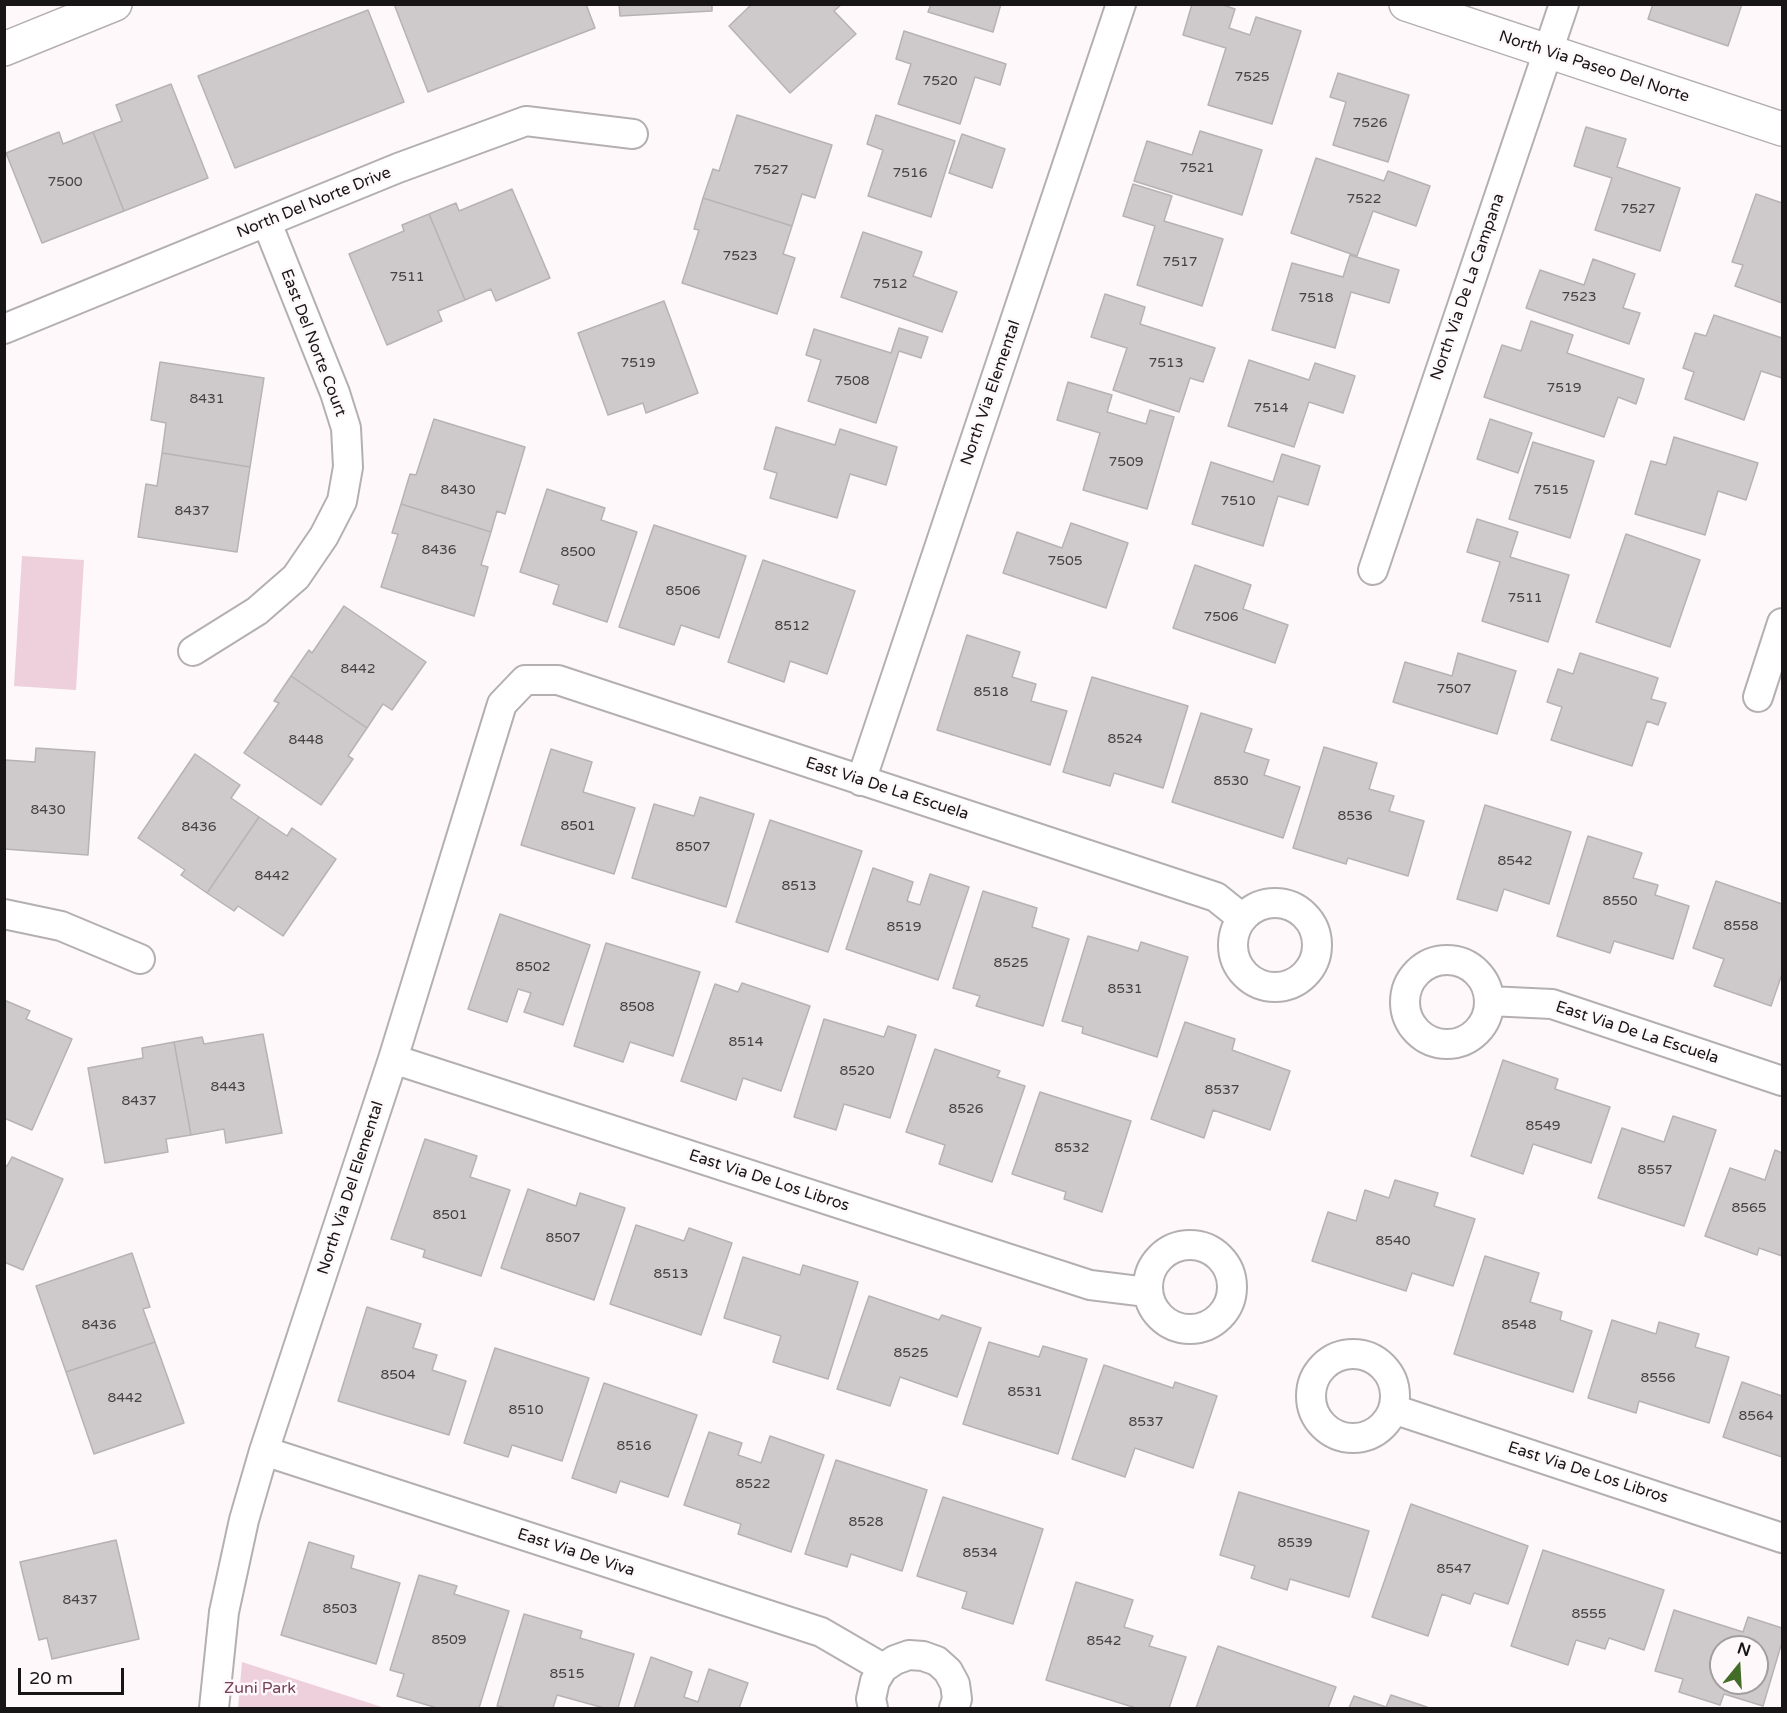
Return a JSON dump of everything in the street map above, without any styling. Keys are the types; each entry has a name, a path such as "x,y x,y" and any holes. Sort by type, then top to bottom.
{"street":[{"path":"4,49 115,4"},
{"name":"North Via Elemental","path":"861,781 1121,4"},
{"name":"North Via Paseo Del Norte","path":"1406,4 1782,129"},
{"name":"North Via De La Campana","path":"1373,570 1564,4"},
{"name":"North Del Norte Drive","path":"4,329 398,168 526,121 633,134"},
{"name":"East Del Norte Court","path":"193,651 257,611 296,577 324,536 342,501 348,467 346,428 335,393 267,223"},
{"path":"1758,698 1782,623"},
{"name":"East Via De La Escuela","path":"525,680 558,680 1216,897 1242,918"},
{"name":"North Via Del Elemental","path":"214,1708 224,1612 239,1539 264,1451 393,1059 502,704 525,680"},
{"path":"4,914 60,926 140,959"},
{"name":"East Via De La Escuela","path":"1489,1001 1552,1004 1782,1081"},
{"name":"East Via De Los Libros","path":"393,1059 1090,1285 1147,1292"},
{"name":"East Via De Los Libros","path":"1393,1409 1782,1538"},
{"name":"East Via De Viva","path":"264,1451 821,1632 883,1668"},
{"path":"873,1708 871,1699 875,1681 883,1668 909,1655 923,1656 937,1662 948,1671 955,1684 957,1699 954,1708"}],"green space":[{"path":"22,556 84,560 76,690 14,686"},
{"name":"Zuni Park","path":"242,1662 385,1708 238,1708"}],"building":[{"path":"394,4 586,4 595,28 428,92"},
{"path":"619,4 712,4 712,11 620,16"},
{"path":"752,4 842,4 834,11 856,34 790,93 729,26"},
{"path":"931,4 1001,4 993,32 928,12"},
{"path":"1192,4 1220,4 1235,9 1229,28 1250,35 1256,17 1301,31 1272,124 1208,105 1226,48 1183,35"},
{"path":"1653,4 1742,4 1728,46 1648,19"},
{"path":"368,10 404,102 235,168 198,76"},
{"path":"904,31 1006,64 1000,85 975,77 960,124 898,104 911,64 896,59"},
{"path":"1338,73 1409,95 1388,162 1333,145 1346,102 1330,97"},
{"path":"171,84 208,178 124,211 93,132 122,121 116,105"},
{"path":"737,115 832,145 815,198 802,194 792,226 703,198 713,169 719,171"},
{"path":"876,115 955,141 931,217 868,196 883,150 867,144"},
{"path":"1586,127 1626,139 1617,167 1680,188 1660,251 1595,230 1612,178 1574,166"},
{"path":"1200,131 1262,150 1242,215 1134,181 1147,141 1192,155"},
{"path":"59,132 63,144 93,132 124,211 42,243 6,153"},
{"path":"962,134 1005,149 992,188 949,173"},
{"path":"1316,158 1384,181 1388,171 1430,186 1416,226 1373,211 1357,256 1291,233"},
{"path":"1133,184 1172,196 1164,221 1223,239 1202,306 1137,285 1155,226 1123,216"},
{"path":"512,189 550,278 496,301 491,289 465,300 429,214 456,203 459,211"},
{"path":"1756,194 1782,203 1782,303 1735,286 1743,265 1732,262"},
{"path":"703,198 792,226 783,254 795,258 777,314 682,283 699,230 694,229"},
{"path":"429,214 465,300 438,311 442,321 387,345 349,254 404,231 402,225"},
{"path":"863,232 922,252 913,276 957,292 942,332 841,297"},
{"path":"1350,255 1399,270 1389,303 1351,292 1335,348 1272,330 1292,263 1343,277"},
{"path":"1593,259 1635,274 1623,308 1640,313 1629,344 1526,308 1540,270 1584,285"},
{"path":"1105,294 1145,307 1140,324 1215,348 1203,382 1190,378 1179,412 1113,390 1127,348 1091,337"},
{"path":"664,301 698,393 646,413 643,403 608,415 578,333"},
{"path":"1714,315 1782,338 1782,378 1761,371 1744,420 1685,399 1694,372 1683,368 1695,333 1706,336"},
{"path":"1531,321 1573,335 1567,353 1644,379 1636,404 1618,397 1604,437 1484,397 1502,345 1521,351"},
{"path":"899,328 928,337 921,358 899,351 876,423 808,401 821,360 806,355 814,329 891,353"},
{"path":"1249,360 1309,380 1315,363 1355,376 1343,413 1309,402 1294,447 1228,426"},
{"path":"160,362 264,378 250,467 162,453 166,423 151,420"},
{"path":"1068,382 1112,395 1107,412 1146,424 1150,410 1174,417 1147,509 1083,490 1100,433 1057,420"},
{"path":"434,419 525,447 505,514 497,511 491,532 401,504 410,474 416,475"},
{"path":"1490,419 1532,433 1518,473 1477,459"},
{"path":"776,427 835,445 840,429 897,447 886,485 850,474 837,518 770,498 777,473 764,469"},
{"path":"1674,437 1758,463 1746,500 1718,491 1705,535 1635,514 1651,461 1666,465"},
{"path":"1533,442 1594,461 1570,538 1509,519"},
{"path":"162,453 250,467 237,552 138,537 146,484 157,486"},
{"path":"1282,454 1320,466 1308,505 1278,496 1263,546 1192,524 1211,462 1273,482"},
{"path":"547,489 605,508 601,520 637,532 607,622 553,604 559,585 520,572"},
{"path":"401,504 491,532 481,565 488,567 474,616 381,587 398,534 392,533"},
{"path":"1477,519 1518,532 1510,557 1569,575 1548,642 1482,621 1500,562 1467,552"},
{"path":"1071,523 1128,543 1106,608 1003,573 1017,532 1062,548"},
{"path":"654,525 746,556 719,638 681,625 674,645 619,627"},
{"path":"1626,534 1700,560 1670,647 1596,622"},
{"path":"763,560 855,591 827,674 790,661 784,682 728,662"},
{"path":"1195,565 1251,585 1243,609 1288,625 1275,663 1173,628"},
{"path":"344,606 426,662 392,710 383,704 367,728 291,676 309,650 312,653"},
{"path":"967,635 1020,652 1012,677 1036,684 1031,701 1067,711 1050,765 937,730"},
{"path":"1458,653 1516,671 1497,734 1393,702 1405,662 1452,676"},
{"path":"1580,653 1658,678 1651,699 1666,703 1658,725 1647,721 1632,766 1551,740 1562,707 1547,702 1558,669 1573,674"},
{"path":"291,676 367,728 348,756 353,759 321,805 244,753 279,703 274,701"},
{"path":"1092,677 1188,706 1163,788 1114,773 1110,786 1063,772"},
{"path":"1201,713 1252,729 1244,752 1269,760 1264,775 1300,787 1283,838 1172,802"},
{"path":"1324,747 1377,763 1369,789 1394,796 1389,811 1424,821 1408,876 1348,858 1346,864 1293,848"},
{"path":"36,748 95,752 88,855 4,849 5,760 35,762"},
{"path":"551,749 592,762 583,792 635,808 614,874 521,845"},
{"path":"195,754 240,785 231,798 259,817 207,893 181,875 185,870 138,838"},
{"path":"700,797 754,814 726,907 632,878 654,804 694,816"},
{"path":"1485,805 1571,832 1549,904 1504,889 1497,911 1457,899"},
{"path":"259,817 287,836 292,828 336,859 283,936 238,906 234,911 207,893"},
{"path":"770,820 862,851 828,952 736,922"},
{"path":"1588,836 1642,853 1633,878 1658,885 1655,895 1689,906 1673,959 1614,941 1610,953 1557,936"},
{"path":"873,868 913,882 907,901 920,905 930,874 969,887 938,980 846,949"},
{"path":"1716,881 1782,904 1782,974 1771,1006 1714,986 1724,959 1693,948"},
{"path":"983,891 1037,908 1032,927 1069,939 1043,1026 976,1006 980,996 953,988"},
{"path":"500,914 590,945 563,1025 524,1012 531,993 518,989 507,1022 468,1009"},
{"path":"1088,936 1138,951 1141,942 1188,957 1157,1057 1082,1033 1083,1027 1062,1021"},
{"path":"606,943 700,972 673,1056 630,1042 623,1062 574,1046"},
{"path":"742,983 810,1006 781,1091 743,1078 736,1100 681,1081 715,984 738,992"},
{"path":"4,1000 30,1011 26,1019 72,1039 32,1130 4,1118"},
{"path":"824,1019 884,1037 888,1026 916,1035 890,1118 844,1104 836,1130 794,1117"},
{"path":"1185,1022 1235,1039 1232,1050 1290,1071 1270,1130 1213,1110 1204,1138 1151,1119"},
{"path":"263,1034 282,1133 226,1143 224,1129 191,1135 174,1042 202,1037 204,1044"},
{"path":"174,1042 191,1135 166,1139 168,1152 105,1163 88,1068 143,1058 142,1048"},
{"path":"935,1049 1000,1071 997,1077 1025,1086 992,1182 939,1164 945,1145 906,1132"},
{"path":"1503,1060 1558,1079 1555,1089 1610,1107 1591,1163 1533,1144 1523,1174 1471,1156"},
{"path":"1040,1092 1131,1121 1102,1212 1064,1199 1066,1192 1012,1174"},
{"path":"1673,1116 1716,1130 1684,1226 1598,1198 1622,1128 1664,1142"},
{"path":"425,1139 477,1156 470,1177 510,1190 481,1276 423,1257 425,1250 391,1239"},
{"path":"1775,1150 1782,1153 1782,1256 1759,1248 1757,1255 1705,1236 1730,1168 1765,1180"},
{"path":"12,1157 63,1179 23,1270 4,1262 4,1165 7,1166"},
{"path":"1395,1180 1438,1193 1434,1206 1475,1219 1453,1286 1412,1273 1406,1291 1312,1261 1328,1212 1356,1221 1365,1190 1389,1198"},
{"path":"528,1189 576,1206 580,1193 625,1208 594,1300 501,1268"},
{"path":"636,1225 684,1241 689,1228 732,1243 701,1335 610,1304"},
{"path":"132,1253 150,1307 143,1309 155,1342 66,1372 36,1286"},
{"path":"1485,1256 1539,1273 1530,1302 1562,1312 1560,1320 1592,1331 1573,1392 1454,1354"},
{"path":"743,1257 800,1275 803,1265 858,1282 828,1379 773,1362 781,1336 724,1318"},
{"path":"869,1296 939,1320 942,1315 981,1328 957,1397 900,1377 890,1406 837,1389"},
{"path":"367,1307 421,1324 413,1348 437,1355 432,1370 466,1381 449,1435 338,1401"},
{"path":"1612,1320 1656,1334 1659,1322 1699,1334 1695,1347 1729,1357 1709,1423 1639,1401 1636,1413 1588,1398"},
{"path":"155,1342 184,1423 94,1454 66,1372"},
{"path":"989,1342 1039,1357 1043,1346 1087,1359 1058,1454 963,1424"},
{"path":"495,1348 589,1378 562,1461 512,1445 508,1457 464,1443"},
{"path":"1104,1365 1173,1388 1175,1382 1217,1396 1193,1468 1135,1448 1125,1477 1072,1459"},
{"path":"1742,1382 1782,1396 1782,1457 1723,1437"},
{"path":"604,1383 697,1415 668,1497 620,1481 616,1493 572,1478"},
{"path":"709,1432 742,1443 738,1455 761,1463 770,1436 824,1455 791,1552 738,1534 741,1524 684,1505"},
{"path":"836,1460 927,1490 902,1571 851,1554 847,1567 805,1554"},
{"path":"1239,1492 1369,1531 1349,1597 1290,1579 1287,1590 1251,1578 1255,1566 1220,1555"},
{"path":"943,1497 1043,1529 1013,1624 962,1608 967,1592 917,1576"},
{"path":"1411,1504 1528,1546 1508,1604 1474,1593 1470,1604 1442,1594 1428,1636 1372,1617"},
{"path":"116,1540 139,1639 52,1659 47,1638 39,1640 20,1562"},
{"path":"309,1542 354,1556 351,1568 400,1583 376,1664 281,1635"},
{"path":"1543,1550 1664,1590 1644,1650 1609,1638 1605,1649 1576,1640 1568,1665 1511,1646"},
{"path":"419,1575 457,1586 454,1594 509,1611 479,1708 437,1708 397,1696 404,1674 390,1670"},
{"path":"1076,1582 1133,1600 1124,1627 1153,1636 1149,1646 1186,1657 1169,1708 1136,1708 1046,1680"},
{"path":"1674,1610 1743,1632 1748,1617 1782,1628 1782,1642 1769,1686 1769,1635 1709,1635 1709,1695 1724,1695 1720,1705 1679,1692 1683,1679 1655,1671"},
{"path":"524,1614 582,1631 580,1638 634,1654 618,1708 604,1708 557,1695 553,1708 497,1706"},
{"path":"1218,1646 1336,1687 1328,1708 1196,1708"},
{"path":"651,1657 692,1672 684,1697 698,1702 709,1669 748,1683 739,1708 634,1708"},
{"path":"1391,1695 1427,1707 1349,1708 1354,1696 1386,1707"},
{"path":"1727,1695 1766,1695 1763,1706"}]}
